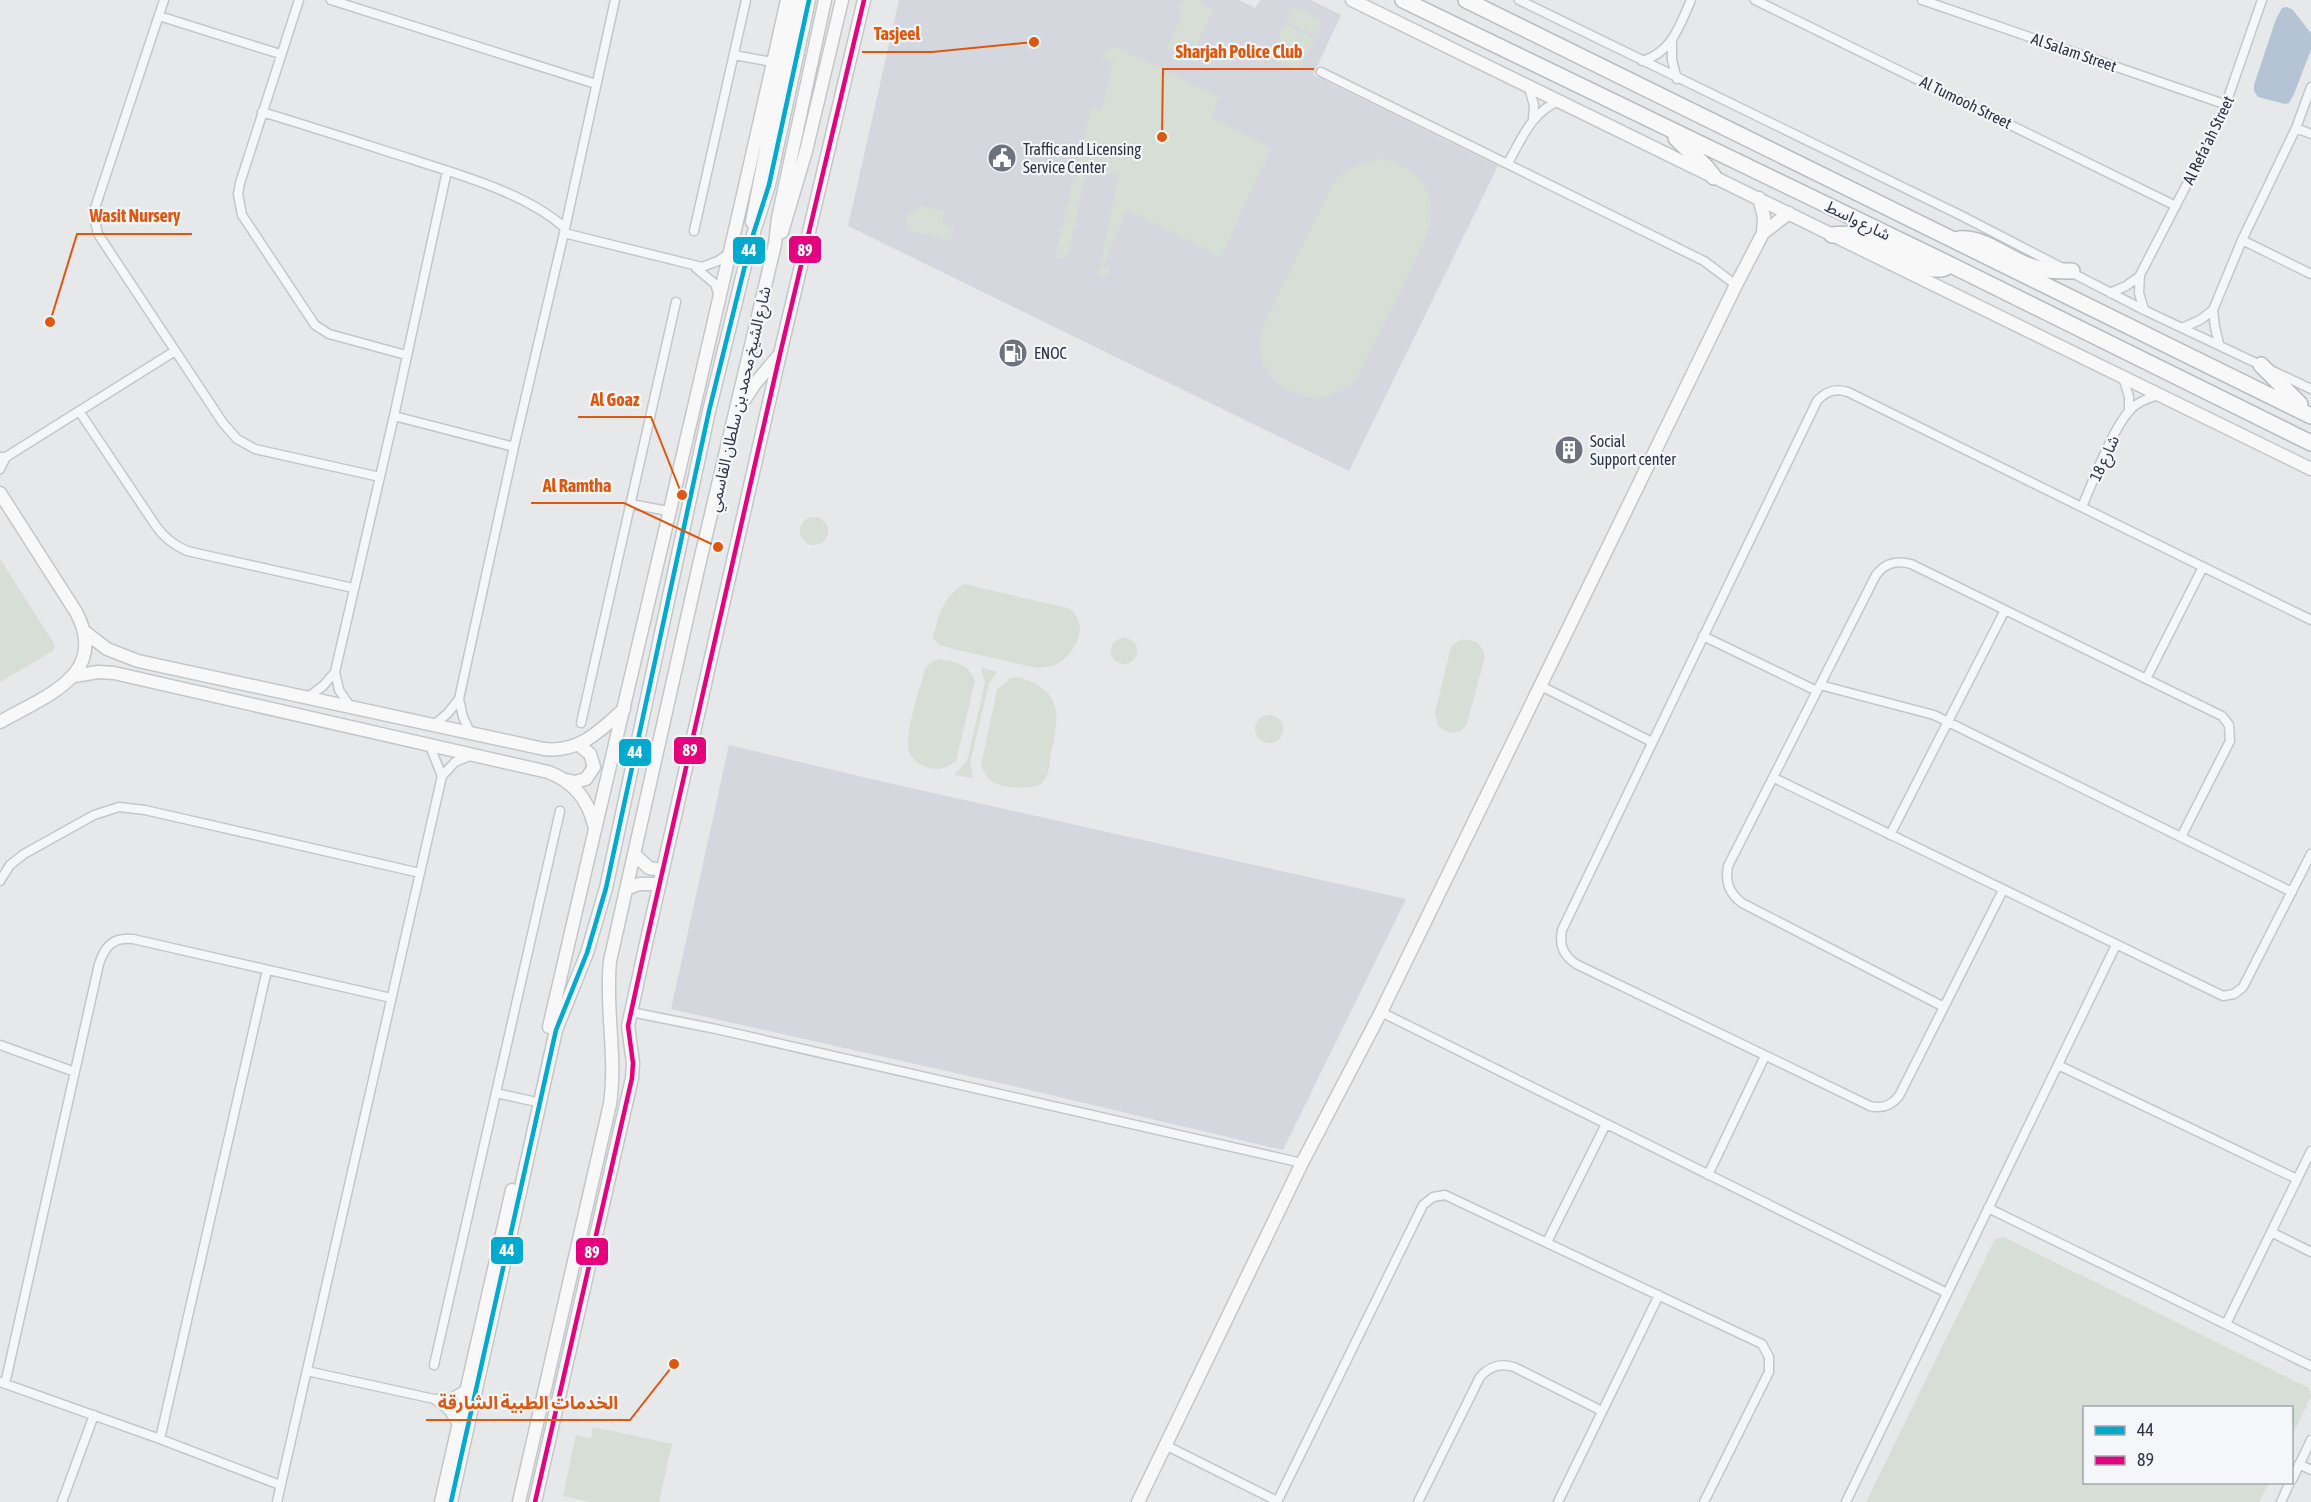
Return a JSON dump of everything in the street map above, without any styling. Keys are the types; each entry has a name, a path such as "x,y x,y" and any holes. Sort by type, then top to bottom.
{"highway":[{"name":"شارع واسط","path":"1403,0 1951,264 2311,443"},
{"name":"شارع واسط","path":"1466,0 2311,415"},
{"path":"1665,128 1706,166 1714,177"},
{"path":"1832,235 1844,233 1863,236 1932,269 1942,269 1951,264"},
{"path":"1953,241 1974,240 2033,267 2072,272"},
{"path":"2261,365 2311,415"}],"street":[{"path":"164,0 95,208 94,217 98,234 230,432 246,445 266,452 380,477"},
{"path":"299,0 262,112 238,194 239,205 247,225 315,325 329,334 406,355"},
{"path":"330,0 596,84"},
{"path":"471,734 463,717 459,699 615,0"},
{"path":"694,231 746,0"},
{"path":"441,1502 594,828 649,607 668,511 720,298 787,0"},
{"path":"751,241 753,214 797,0"},
{"name":"شارع الشيخ محمد بن سلطان القاسمي","path":"451,1502 556,1030 587,953 606,888 676,558 751,241 770,185 809,0"},
{"name":"شارع الشيخ محمد بن سلطان القاسمي","path":"519,1502 610,1104 614,1056 609,1005 609,973 626,889 776,244 778,218 825,0"},
{"path":"776,244 784,226 806,151 843,0"},
{"path":"535,1502 632,1078 633,1063 628,1026 662,870 864,0"},
{"path":"1352,0 1561,100 2311,469"},
{"path":"1519,0 2072,272 2144,310 2311,389"},
{"path":"1642,61 1659,54 1672,42 1691,0"},
{"name":"Al Tumooh Street","path":"1755,0 2176,206"},
{"name":"Al Salam Street","path":"1922,0 2227,105"},
{"name":"Al Refa'ah Street","path":"2140,275 2216,131 2262,0"},
{"path":"159,16 280,54"},
{"path":"1672,42 1672,60 1677,79"},
{"path":"772,62 788,44"},
{"path":"734,55 772,62"},
{"path":"1321,72 1709,264 1736,285"},
{"path":"1528,84 1534,105 1533,119"},
{"path":"2219,344 2213,310 2242,240 2296,128 2311,87"},
{"path":"1508,163 1533,119 1561,100"},
{"path":"262,112 447,171 529,202 554,218 564,231 693,266 702,267 729,253"},
{"path":"2296,128 2311,134"},
{"path":"308,697 323,686 334,672 394,416 447,171"},
{"path":"1138,1502 1302,1163 1381,1012 1539,685 1763,233 1764,217 1759,198"},
{"path":"1763,233 1789,213"},
{"path":"2242,240 2311,274"},
{"path":"693,266 715,284 720,298"},
{"path":"2110,292 2126,286 2140,275"},
{"path":"2140,275 2139,293 2144,310"},
{"path":"581,723 676,302"},
{"path":"2184,327 2200,320 2213,310"},
{"path":"0,469 3,457 175,351"},
{"path":"734,418 754,385 780,354"},
{"path":"2122,377 2127,390 2129,410 2146,399 2159,395"},
{"path":"2003,890 1899,1096 1895,1101 1883,1107 1869,1107 1576,964 1569,960 1561,946 1562,930 1817,401 1828,392 1841,390 1848,392 2311,620"},
{"name":"شارع 18","path":"2082,507 2112,440 2129,410"},
{"path":"79,411 156,526 177,547 353,588"},
{"path":"394,416 514,447"},
{"path":"0,494 76,612 85,632 85,654 74,676 60,688 0,722"},
{"path":"631,504 668,511"},
{"path":"649,607 676,558"},
{"path":"1944,1007 1742,903 1735,898 1727,883 1728,866 1876,575 1887,564 1895,562 1911,564 2222,716 2231,730 2230,741 2181,837"},
{"path":"2146,679 2203,567"},
{"path":"1890,835 2005,610"},
{"path":"85,632 107,649 138,661 551,750 579,745 596,735 624,709"},
{"path":"1703,636 1819,688 1919,710 1947,722 2292,892"},
{"path":"132,677 138,661"},
{"path":"74,676 106,672 132,677 473,754 539,770 575,782 586,779 594,767 590,754 579,745"},
{"path":"334,672 339,690 350,706"},
{"path":"1539,685 1652,742"},
{"path":"434,725 459,699"},
{"path":"429,744 442,776"},
{"path":"277,1502 442,776 455,762 473,754"},
{"path":"1774,778 2217,995 2229,996 2242,987 2311,854"},
{"path":"566,780 588,806 594,828"},
{"path":"0,881 10,865 32,848 94,815 119,807 145,810 420,873"},
{"path":"434,1365 560,811"},
{"path":"634,854 648,868 662,870"},
{"path":"626,889 639,884 659,884"},
{"path":"280,1485 160,1439 2,1383 99,964 107,946 114,940 133,939 392,998"},
{"path":"1846,1502 2116,945"},
{"path":"160,1439 267,970"},
{"path":"631,1012 716,1029 1302,1163"},
{"path":"1381,1012 1947,1293"},
{"path":"0,1045 75,1072"},
{"path":"1708,1174 1765,1056"},
{"path":"2058,1065 2297,1179"},
{"path":"496,1093 532,1101"},
{"path":"1547,1242 1606,1124"},
{"path":"2226,1324 2311,1151"},
{"path":"1166,1445 1277,1502 1423,1205 1438,1196 1450,1197 1756,1340 1767,1350 1769,1372 1704,1502"},
{"path":"1988,1208 2311,1366"},
{"path":"2271,1232 2311,1251"},
{"path":"1558,1502 1659,1294"},
{"path":"483,1315 494,1308"},
{"path":"1418,1502 1480,1377 1492,1367 1507,1365 1514,1367 1602,1411"},
{"path":"307,1371 434,1399 451,1398 466,1389"},
{"path":"434,1399 448,1410 458,1426"},
{"path":"62,1502 94,1415"},
{"path":"2293,1477 2311,1440"},
{"path":"2299,1464 2311,1470"},
{"path":"2281,1502 2290,1484"}],"shaded area":[{"path":"899,0 1239,0 1255,8 1261,0 1311,0 1341,15 1313,75 1498,166 1349,471 848,226"},
{"path":"1183,0 1202,0 1201,3 1214,10 1189,60 1167,48 1182,16 1180,13"},
{"path":"1293,6 1323,21 1315,36 1286,21"},
{"path":"1285,24 1314,39 1307,54 1277,40"},
{"path":"1276,42 1305,57 1298,72 1269,57"},
{"path":"1116,47 1219,97 1211,117 1271,148 1221,257 1127,210 1104,265 1111,269 1107,275 1099,275 1118,176 1087,169 1067,259 1055,257 1091,108 1102,110 1113,61 1100,58 1105,50"},
{"path":"1385,159 1411,171 1426,189 1431,212 1425,240 1361,371 1349,385 1338,392 1326,396 1301,396 1289,391 1270,375 1261,355 1262,327 1335,180 1358,165"},
{"path":"918,205 944,211 942,224 954,227 951,240 911,231 906,222 909,210 917,211"},
{"path":"814,517 824,521 828,531 824,541 814,545 804,541 800,531 804,521"},
{"path":"0,559 55,645 53,651 0,682"},
{"path":"964,584 1071,609 1080,627 1075,645 1058,664 1037,668 941,646 933,639 939,615 946,601"},
{"path":"1124,638 1133,642 1137,651 1133,660 1124,664 1115,660 1111,651 1115,642"},
{"path":"1463,639 1477,642 1484,652 1484,659 1467,724 1461,731 1450,733 1438,726 1435,714 1450,650 1453,644"},
{"path":"940,659 966,668 975,681 956,761 935,769 918,763 909,752 908,744 911,722 925,669 932,662"},
{"path":"981,667 997,672 989,684 970,762 973,778 954,775 967,761 985,683"},
{"path":"1019,677 1045,690 1055,707 1057,717 1047,775 1040,784 1024,788 995,783 988,777 981,765 997,690 1010,678"},
{"path":"1269,715 1279,719 1283,729 1279,739 1269,743 1259,739 1255,729 1259,719"},
{"path":"729,745 1406,899 1283,1150 1009,1085 671,1009"},
{"path":"2004,1237 2309,1388 2311,1396 2293,1434 2293,1406 2083,1406 2083,1484 2268,1484 2259,1502 1866,1502 1995,1239"},
{"path":"593,1427 672,1444 659,1502 590,1502 563,1496 576,1435 591,1438"}],"water":[{"path":"2282,8 2292,9 2311,33 2311,50 2294,94 2289,103 2285,104 2258,97 2254,91 2254,85 2276,19"}],"transit line":[{"name":"44","path":"451,1502 556,1030 587,953 606,888 709,411 751,241 769,185 809,0"},
{"name":"89","path":"535,1502 632,1078 633,1063 628,1026 645,948 780,354 864,0"}],"place":[{"name":"Tasjeel","path":"1034,42"},
{"name":"Sharjah Police Club","path":"1162,137"},
{"name":"Traffic and Licensing Service Center","path":"1002,158"},
{"name":"Wasit Nursery","path":"50,322"},
{"name":"ENOC","path":"1013,353"},
{"name":"Social Support center","path":"1569,450"},
{"name":"Al Goaz","path":"682,495"},
{"name":"Al Ramtha","path":"718,547"},
{"name":"الخدمات الطبية الشارقة","path":"674,1364"}]}
